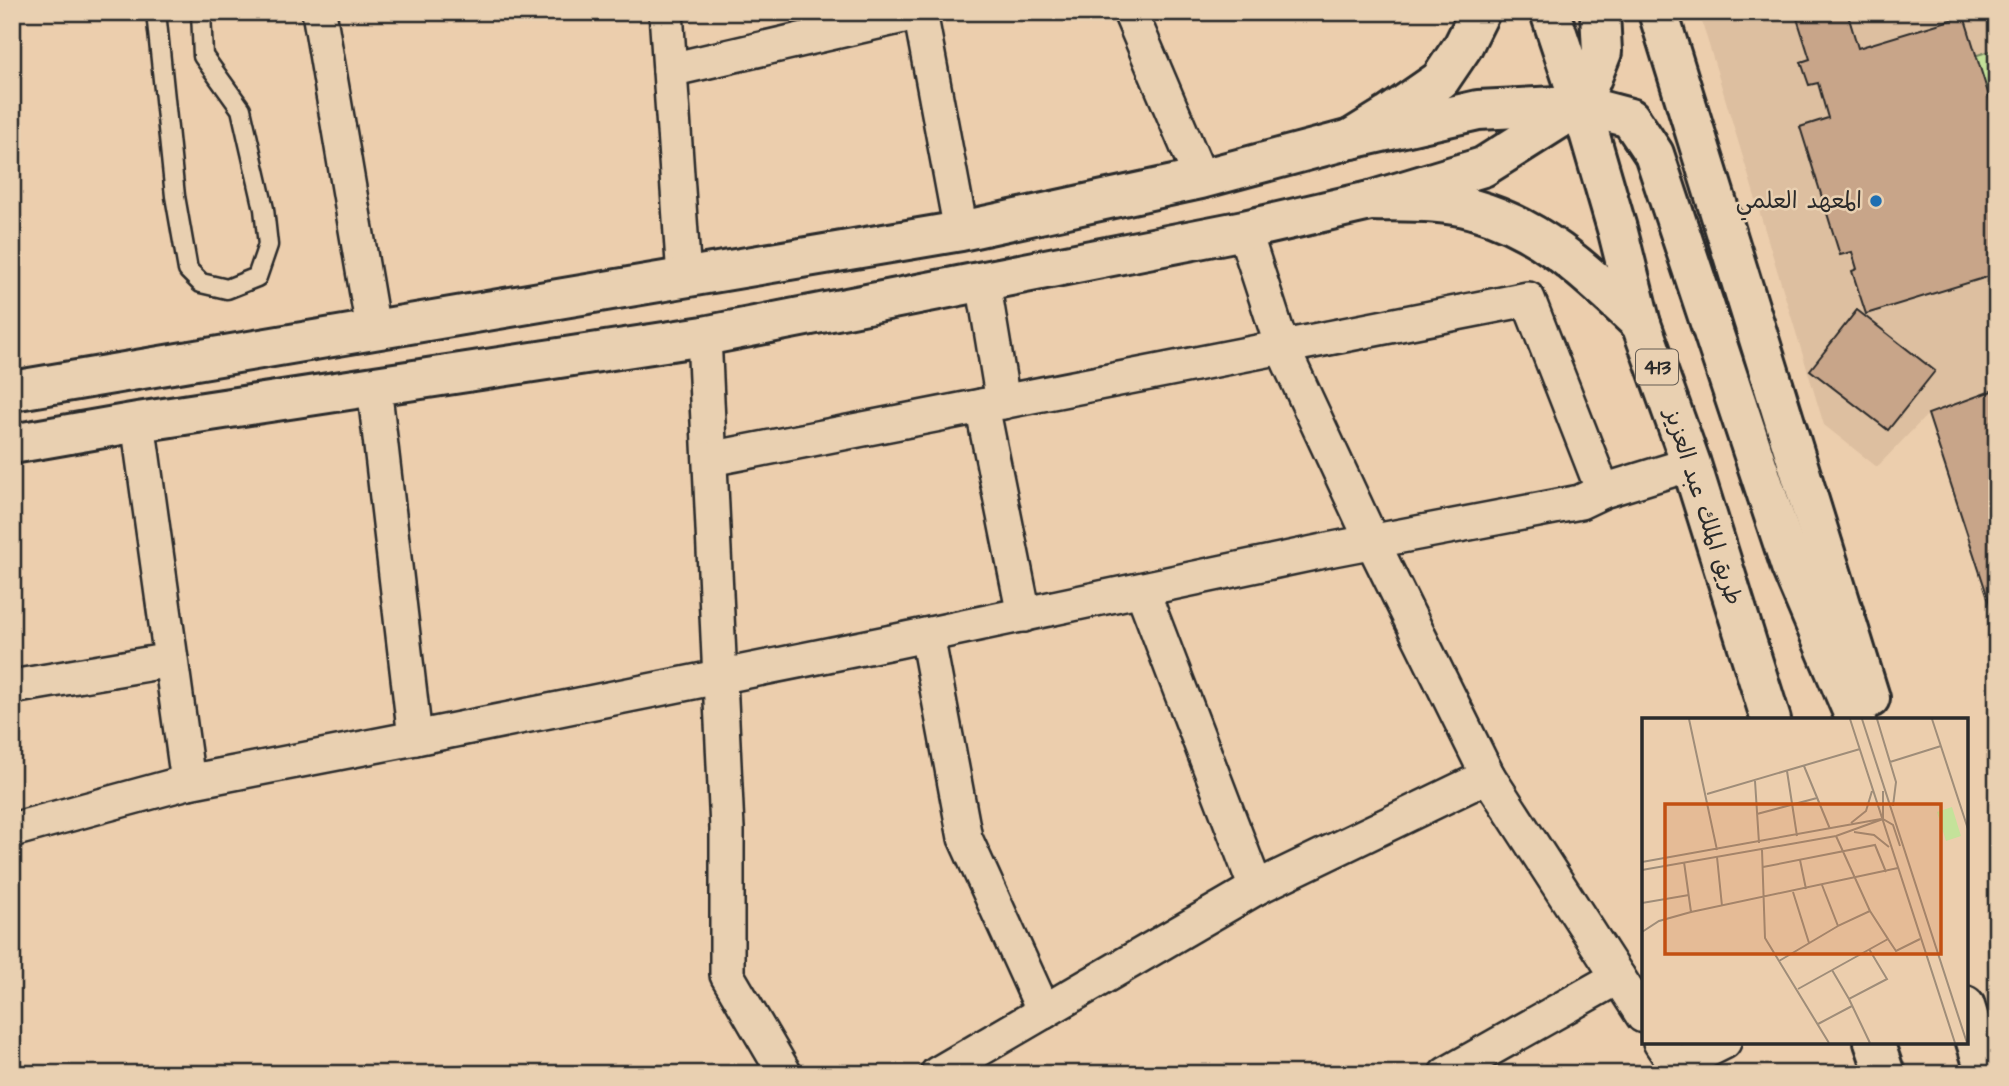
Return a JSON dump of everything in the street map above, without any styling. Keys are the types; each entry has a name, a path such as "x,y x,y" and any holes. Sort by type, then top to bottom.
{"main road":[{"path":"1350,139 1440,80 1463,46 1480,12"},
{"name":"طريق الملك عبد العزيز","path":"1550,12 1581,105 1618,232 1641,324 1691,464 1770,718"},
{"path":"12,444 138,422 704,336 1244,230 1370,201 1483,167 1581,105 1602,52 1600,12"},
{"path":"1658,12 1876,718"},
{"path":"12,391 961,231 1201,179 1350,139 1478,110 1581,105 1630,118 1654,154 1791,568 1855,718"},
{"path":"1478,110 1489,123 1493,140 1483,167"},
{"path":"1370,201 1435,204 1471,209 1521,226 1576,263 1641,324"},
{"path":"1618,232 1647,216 1664,224 1690,261"},
{"path":"1967,1012 1986,1074"},
{"path":"1875,1044 1885,1074"}],"street":[{"path":"319,12 373,329"},
{"path":"666,12 684,278"},
{"path":"670,70 921,12 961,231"},
{"path":"1130,12 1201,179"},
{"path":"1244,230 1282,347 1373,543 1488,776 1642,1014"},
{"path":"982,281 993,404 1024,615"},
{"path":"710,459 1528,299 1603,491"},
{"path":"704,336 727,829 727,975 785,1074"},
{"path":"374,386 415,738"},
{"path":"138,422 188,782"},
{"path":"12,830 188,782 927,635 1333,549 1580,502 1603,491 1691,464"},
{"path":"1142,590 1256,888"},
{"path":"927,635 965,838 1044,1012"},
{"path":"12,687 171,660"},
{"path":"937,1074 1256,888 1488,776"},
{"path":"1446,1074 1487,1064 1618,977"},
{"path":"1661,1044 1676,1066 1720,1044"}],"lane":[{"path":"156,12 175,196 188,270 201,283 227,289 257,277 268,245 264,209 241,108 203,56 201,12"}],"shaded area":[{"name":"المعهد العلمي","path":"1699,12 1997,12 1997,389 1928,414 1877,467 1824,425"}],"green space":[{"path":"1997,49 1997,126 1974,56"}],"building":[{"path":"1795,12 1847,12 1858,48 1964,16 1997,122 1997,274 1866,314 1852,271 1857,269 1852,252 1840,255 1800,127 1828,118 1818,83 1809,85 1801,62 1810,59"},
{"path":"1857,310 1935,371 1888,430 1810,370"},
{"path":"1997,389 1997,625 1928,414"}],"place":[{"name":"المعهد العلمي","path":"1876,201"}]}
